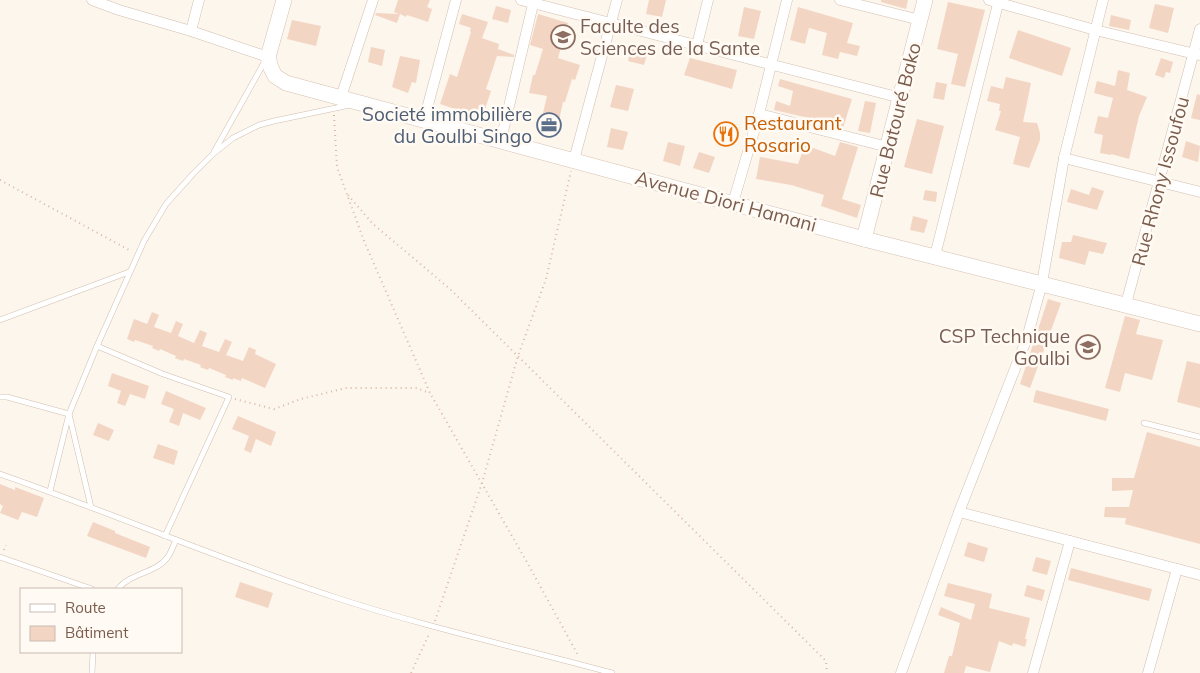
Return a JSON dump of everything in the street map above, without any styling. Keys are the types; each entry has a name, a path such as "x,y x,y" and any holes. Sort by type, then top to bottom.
{"main road":[{"path":"268,56 284,0"},
{"name":"Rue Batouré Bako","path":"864,239 925,0"},
{"name":"Avenue Diori Hamani","path":"268,56 275,76 286,83 864,239 1200,324"}],"street":[{"path":"92,0 120,5 268,56"},
{"path":"191,31 199,0"},
{"path":"341,97 373,0"},
{"path":"424,120 456,0"},
{"path":"522,0 901,98"},
{"path":"574,160 617,0"},
{"path":"697,45 708,0"},
{"path":"733,203 759,114 787,0"},
{"path":"840,0 920,20"},
{"path":"901,673 959,512 1026,338 1042,283 1064,158 1103,0"},
{"path":"935,256 995,1 1095,30 1197,54"},
{"path":"502,140 534,2"},
{"name":"Rue Rhony Issoufou","path":"1126,304 1197,54 1200,29"},
{"path":"759,114 888,147"},
{"path":"1064,158 1200,192"},
{"path":"959,512 1200,575"},
{"path":"1033,673 1070,541"},
{"path":"1148,673 1177,569"}],"lane":[{"path":"213,154 268,56"},
{"path":"50,491 70,414 97,346 137,254 166,204 213,154 233,138 259,125 286,117 363,103"},
{"path":"0,320 129,272"},
{"path":"97,346 163,374 229,397 165,536"},
{"path":"0,397 7,397 70,414"},
{"path":"70,414 91,507"},
{"path":"1144,423 1200,437"},
{"path":"0,474 332,596 433,626 612,673"},
{"path":"119,588 123,583 160,565 167,558 176,540"},
{"path":"0,557 89,588"},
{"path":"92,673 93,653"}],"path":[{"path":"333,116 337,167 364,241 430,393 528,564 583,665"},
{"path":"411,673 433,626 482,483 518,356 546,279 569,179"},
{"path":"0,180 137,254"},
{"path":"348,195 373,224 450,289 682,521 826,661 827,673"},
{"path":"229,397 274,409 301,399 346,388 416,388 430,393"}],"building":[{"path":"398,0 430,0 427,7 432,9 428,22 400,14 397,23 375,15 376,13 399,14 394,12"},
{"path":"649,0 666,0 662,17 646,14"},
{"path":"881,0 908,0 906,9 881,2"},
{"path":"948,2 985,10 965,87 951,84 958,54 937,49"},
{"path":"1155,4 1174,8 1168,33 1149,28"},
{"path":"496,6 511,10 508,23 492,19"},
{"path":"744,7 761,11 754,39 738,36"},
{"path":"798,7 853,23 847,43 860,46 857,56 840,52 838,59 822,55 827,33 809,28 805,44 790,40"},
{"path":"462,14 488,22 482,38 499,44 498,49 514,55 514,57 497,56 486,89 491,91 482,118 440,104 450,74 457,77 471,32 471,28 459,24"},
{"path":"538,14 568,23 558,58 580,65 575,80 572,79 565,102 563,102 556,134 539,130 547,96 529,93 533,75 535,75 543,49 530,45"},
{"path":"1111,15 1131,20 1129,30 1109,26"},
{"path":"292,20 321,26 316,46 287,39"},
{"path":"1018,30 1071,48 1062,76 1009,58"},
{"path":"632,43 649,47 644,65 628,61"},
{"path":"371,47 385,50 382,66 368,62"},
{"path":"400,56 420,60 416,83 412,82 408,93 392,87"},
{"path":"690,58 737,70 732,89 684,75"},
{"path":"1161,58 1173,62 1170,73 1166,72 1164,78 1155,75"},
{"path":"1118,70 1130,73 1127,90 1147,97 1139,116 1129,159 1100,153 1103,135 1094,133 1098,116 1108,118 1113,98 1094,93 1097,81 1115,86"},
{"path":"1006,77 1031,83 1023,122 1037,123 1040,140 1029,168 1013,164 1020,137 995,130 1001,111 999,111 1000,104 987,101 991,86 1003,89"},
{"path":"780,79 852,99 843,128 774,110 776,101 790,106 793,91 778,86"},
{"path":"936,82 947,84 944,100 933,98"},
{"path":"616,85 634,89 628,111 610,107"},
{"path":"1197,94 1200,95 1200,120 1191,118"},
{"path":"865,101 876,103 870,133 858,131"},
{"path":"917,119 944,126 932,174 904,167"},
{"path":"611,128 628,132 623,150 607,147"},
{"path":"1186,141 1200,146 1198,162 1182,157"},
{"path":"668,142 685,146 680,166 663,161"},
{"path":"840,142 858,147 842,199 861,205 857,218 821,206 824,195 791,185 756,179 760,157 798,164 805,145 835,156"},
{"path":"699,152 715,157 709,173 693,168"},
{"path":"1092,187 1104,191 1097,210 1067,202 1071,189 1089,195"},
{"path":"925,190 937,192 936,202 923,200"},
{"path":"913,216 928,220 924,233 910,230"},
{"path":"1073,235 1107,243 1103,254 1089,251 1085,265 1059,258 1062,242 1071,242"},
{"path":"1048,299 1061,303 1030,388 1020,384"},
{"path":"152,312 159,315 154,327 171,333 176,321 183,324 178,336 194,343 200,330 207,333 202,346 219,352 225,339 232,342 226,355 243,361 249,347 256,350 255,354 276,364 265,388 242,378 241,381 233,378 233,380 209,368 208,370 200,367 201,365 175,358 176,356 160,349 159,351 152,348 153,346 127,339 134,319 147,324"},
{"path":"1125,316 1140,320 1136,334 1163,340 1152,380 1125,373 1120,392 1105,388"},
{"path":"1187,361 1200,364 1200,408 1177,402"},
{"path":"112,373 149,386 145,399 130,394 125,406 117,403 121,391 108,386"},
{"path":"1036,390 1109,409 1106,421 1033,402"},
{"path":"166,391 206,408 200,420 183,413 179,426 169,422 174,409 161,404"},
{"path":"238,416 276,432 271,446 256,439 251,453 244,450 249,436 232,429"},
{"path":"98,423 114,430 109,441 93,435"},
{"path":"1147,432 1200,447 1200,544 1125,524 1126,518 1104,517 1105,507 1129,507 1133,490 1112,491 1112,478 1134,478"},
{"path":"158,444 178,451 174,465 153,458"},
{"path":"0,484 15,490 15,487 44,498 37,517 22,512 18,520 0,513 3,506 0,504"},
{"path":"93,522 150,547 146,558 87,536"},
{"path":"968,542 988,548 984,562 964,556"},
{"path":"1036,557 1051,561 1047,575 1032,571"},
{"path":"1071,568 1152,589 1149,601 1068,580"},
{"path":"240,582 273,593 268,608 235,597"},
{"path":"948,583 992,594 989,608 1030,618 1025,647 1013,643 1012,646 999,641 990,672 966,666 964,673 944,673 949,656 952,656 960,623 938,615 941,607 971,620 975,604 944,596"},
{"path":"1027,585 1045,590 1042,601 1024,596"}],"place":[{"name":"Faculte des Sciences de la Sante","path":"563,37"},
{"name":"Societé immobilière du Goulbi Singo","path":"549,125"},
{"name":"Restaurant Rosario","path":"726,134"},
{"name":"CSP Technique Goulbi","path":"1088,347"}]}
